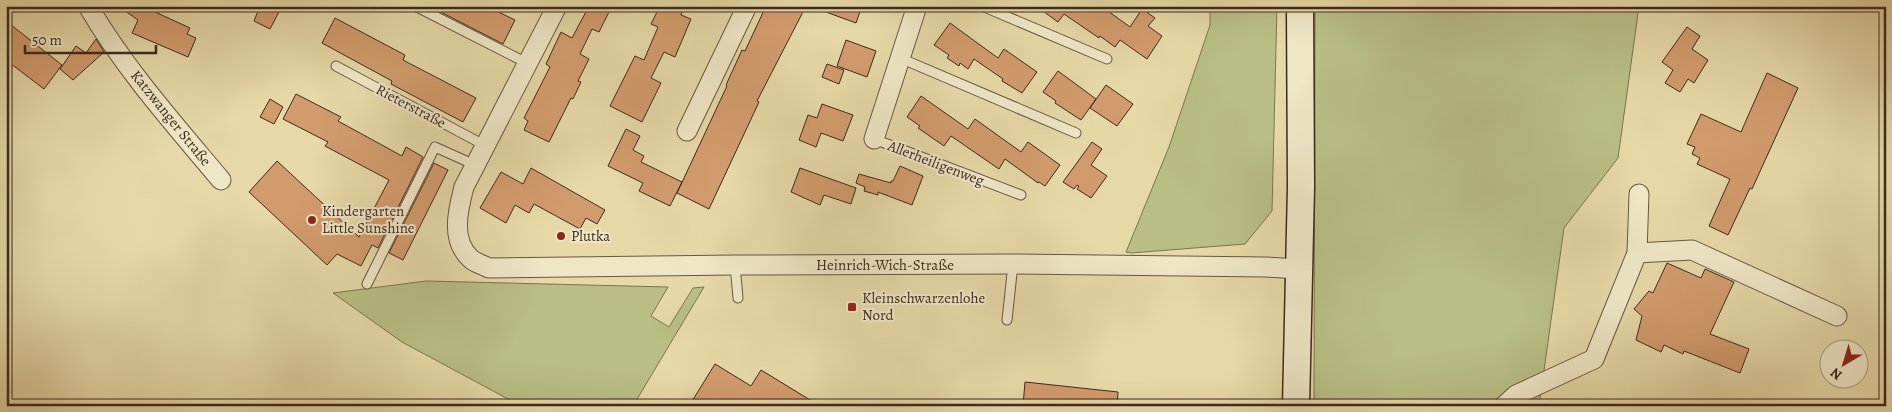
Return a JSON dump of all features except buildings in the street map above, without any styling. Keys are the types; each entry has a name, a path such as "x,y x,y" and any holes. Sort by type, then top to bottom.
{"main road":[{"path":"1296,406 1299,269 1300,6"}],"street":[{"name":"Katzwanger Straße","path":"88,6 126,63 166,115 221,180"},
{"path":"475,166 557,6"},
{"path":"688,131 747,6"},
{"name":"Allerheiligenweg","path":"874,139 917,6"},
{"name":"Heinrich-Wich-Straße","path":"475,166 464,186 457,214 458,237 463,250 472,260 489,268 1012,264 1299,269"},
{"path":"1504,406 1516,394 1594,359 1637,253 1639,194"},
{"path":"1637,253 1692,250 1837,316"}],"lane":[{"path":"415,6 527,63"},
{"path":"982,6 1107,59"},
{"path":"900,58 1076,133"},
{"name":"Rieterstraße","path":"336,66 486,146"},
{"name":"Allerheiligenweg","path":"874,139 1021,195"},
{"path":"367,284 435,147 475,166"},
{"path":"1007,320 1012,264"},
{"path":"735,265 738,298"}],"green space":[{"path":"1210,6 1277,6 1272,211 1245,244 1126,252 1169,147 1210,25"},
{"path":"1315,6 1639,6 1618,158 1564,228 1539,406 1314,406"},
{"path":"426,281 668,287 651,316 669,327 693,288 704,287 633,406 521,406 402,342 333,293"}],"place":[{"name":"Kindergarten Little Sunshine","path":"312,220"},
{"name":"Plutka","path":"561,236"},
{"name":"Kleinschwarzenlohe Nord","path":"852,307"}]}
